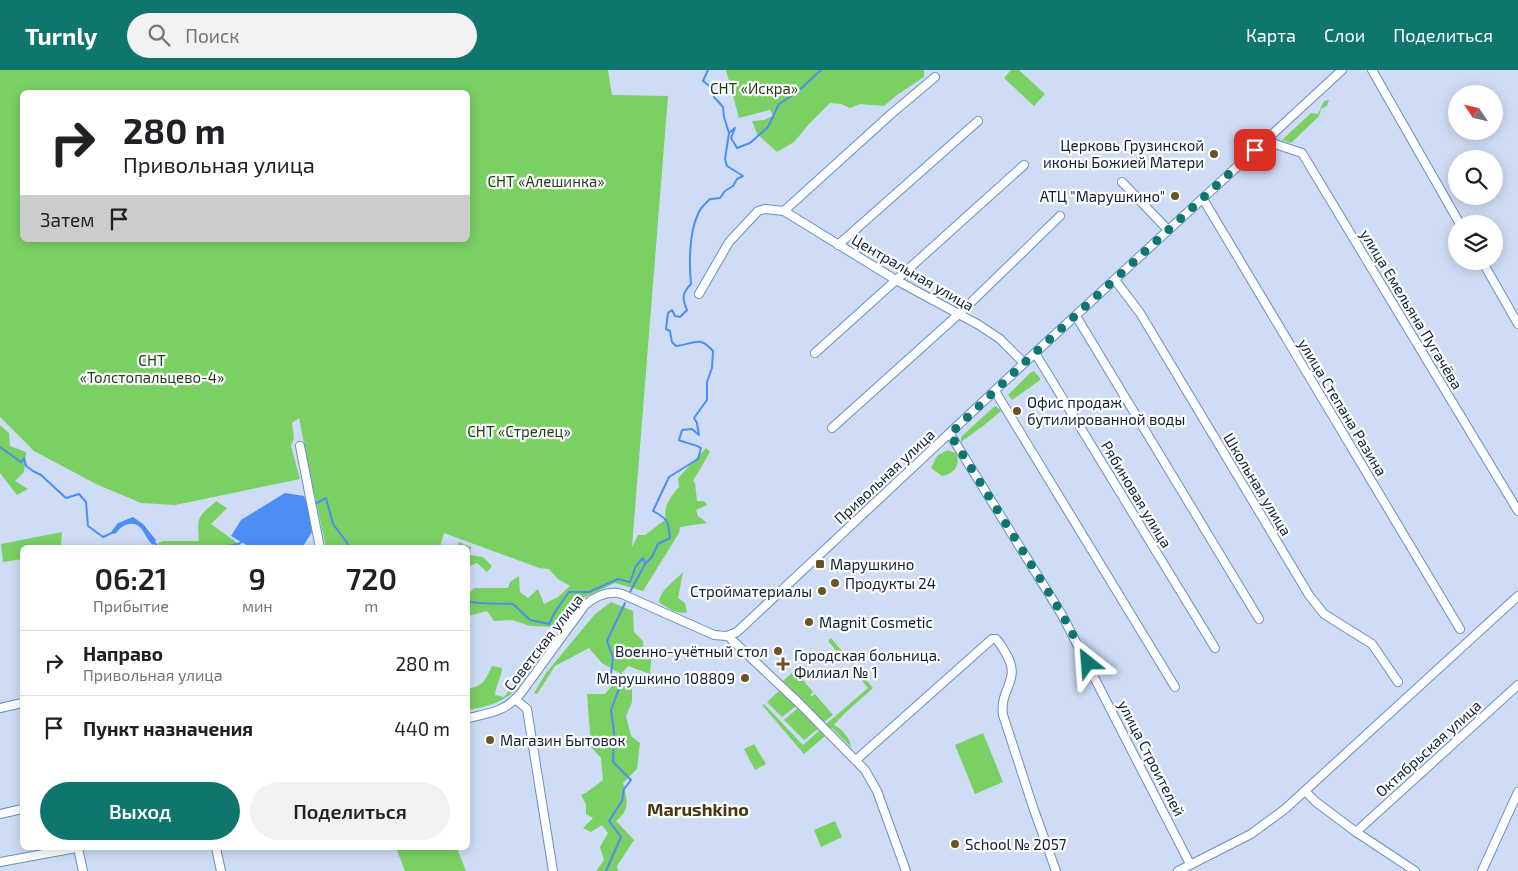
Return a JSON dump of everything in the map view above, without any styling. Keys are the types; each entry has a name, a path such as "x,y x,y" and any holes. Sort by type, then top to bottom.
{"street":[{"name":"Привольная улица","path":"729,636 737,632 1024,363 1342,70"},
{"path":"1372,70 1455,215"},
{"path":"699,294 729,242 758,211 765,209 784,211 935,77"},
{"path":"838,245 978,121"},
{"name":"улица Емельяна Пугачёва","path":"1269,138 1275,144 1302,153 1518,511"},
{"path":"815,354 1024,165"},
{"path":"1122,182 1168,230"},
{"name":"улица Степана Разина","path":"1203,199 1460,628"},
{"name":"Центральная улица","path":"784,211 896,280 960,314 1000,339 1024,363"},
{"path":"832,428 960,314 1060,216"},
{"path":"1487,270 1518,324"},
{"name":"Школьная улица","path":"1115,280 1140,313 1309,595 1324,614 1372,644 1398,682"},
{"path":"1076,316 1259,618"},
{"name":"Рябиновая улица","path":"1035,354 1215,648"},
{"path":"995,391 1175,687"},
{"name":"улица Строителей","path":"950,434 1062,614 1190,864"},
{"path":"300,446 319,545"},
{"name":"Советская улица","path":"470,718 497,711 515,699 585,605 600,595 612,592 622,594 705,632 717,636 729,636"},
{"path":"1178,871 1251,834 1285,809 1518,596"},
{"path":"729,636 800,704 868,774 877,791 906,871"},
{"path":"856,760 992,639 996,639 1010,660 1013,671 1003,700 1003,715 1056,871"},
{"name":"Октябрьская улица","path":"1356,832 1518,684"},
{"path":"515,699 527,709 553,871"},
{"path":"0,708 20,703"},
{"path":"1305,790 1316,802 1356,832 1415,871"},
{"path":"1482,871 1518,792"},
{"path":"0,814 20,809"},
{"path":"0,862 66,850"},
{"path":"78,850 83,871"},
{"path":"216,850 221,871"}],"green space":[{"path":"0,70 608,70 612,95 668,96 632,547 638,535 645,535 666,519 665,510 671,497 679,487 678,478 706,448 710,452 693,481 695,483 697,501 704,501 707,505 696,510 698,516 707,523 680,527 679,533 643,591 615,583 581,599 555,627 530,626 512,620 494,621 487,611 470,615 470,592 474,588 508,588 510,582 519,576 520,592 528,598 538,589 544,604 558,597 570,586 558,579 549,569 539,568 444,533 441,545 326,545 299,418 292,423 294,438 291,446 300,479 175,505 141,503 96,484 34,451 0,417"},
{"name":"СНТ «Искра»","path":"726,70 924,70 924,77 884,106 860,104 850,108 841,104 830,103 794,142 777,152 757,134 752,121 764,120 773,116 770,110 739,118"},
{"path":"1011,70 1019,70 1045,94 1034,106 1004,78"},
{"path":"1329,100 1327,106 1321,109 1319,116 1291,143 1282,140 1311,113 1318,114 1324,101"},
{"path":"1034,371 1040,380 1012,400 1008,395"},
{"path":"995,406 1001,411 961,442 963,435"},
{"path":"0,425 9,433 10,446 26,452 24,472 15,481 28,489 17,495 0,473"},
{"path":"947,450 956,453 958,461 953,471 942,476 931,468 937,456"},
{"path":"216,501 227,508 211,524 240,545 154,545 163,541 199,541 198,522 205,511"},
{"path":"62,532 61,545 20,545 20,559 3,562 1,544"},
{"path":"470,555 483,557 492,566 487,572 477,563 470,566"},
{"path":"683,572 678,598 685,603 687,612 679,613 659,602 665,590"},
{"path":"611,602 633,611 634,632 643,641 644,652 652,651 650,674 628,666 621,674 602,663 589,648 555,666 537,694 534,693 546,673 595,614"},
{"path":"831,638 873,688 834,725 845,734 851,747 826,724 868,688 851,667 853,665 847,658 844,660 828,641"},
{"path":"492,666 502,668 495,695 504,697 511,688 516,690 494,704 470,710 470,688 481,684"},
{"path":"795,670 813,692 810,695 815,694 833,715 824,722 783,681"},
{"path":"613,684 632,688 632,702 626,716 631,736 640,743 637,769 623,783 626,808 621,817 616,821 634,840 617,866 618,871 596,871 604,860 600,847 608,833 602,825 591,832 583,828 593,818 586,814 586,804 581,795 603,780 601,758 591,747 587,694 605,694"},
{"path":"780,690 796,706 782,717 767,702"},
{"path":"764,704 803,745 820,730 825,736 804,754 762,705"},
{"path":"798,708 818,729 804,740 784,720"},
{"path":"983,733 1003,782 975,794 955,745"},
{"path":"754,744 766,764 755,770 744,749"},
{"path":"835,821 842,837 821,847 814,830"},
{"path":"397,850 458,850 466,871 405,871"}],"water":[{"path":"285,493 304,496 308,507 312,532 304,545 247,545 231,536 241,520"},
{"path":"133,517 143,524 156,540 153,545 140,527 134,524 123,526 115,534 111,532 118,523"}],"waterway":[{"path":"630,592 658,544 670,538 667,521 653,511 669,477 698,459 701,448 679,440 682,430 692,429 699,435 694,418 707,400 707,382 712,368 713,351 708,346 699,342 676,346 672,342 670,331 666,329 668,313 672,310 675,316 680,317 687,310 684,296 691,284 691,239 699,212 710,199 720,198 725,191 733,186 737,179 743,176 727,166 725,159 729,133 723,107 714,97 712,88 703,81 708,70"},
{"path":"729,133 735,128 731,138 737,148 750,143 768,127 779,104 796,93 821,70"},
{"path":"0,447 21,462 24,458 26,466 41,475 66,498 79,494 86,502 88,526 103,537 114,532"},
{"path":"315,504 326,498 333,524 349,545"},
{"path":"153,540 156,545"},
{"path":"233,545 242,542"},
{"path":"470,601 513,604 530,620 549,624 569,592 589,592 618,579 630,582 636,566 643,558 645,563"},
{"path":"606,871 621,837 609,821 622,801 624,789 631,780 613,762 614,732 611,710 621,683 611,674 613,658 607,641 625,603"}],"place":[{"name":"Церковь Грузинской иконы Божией Матери","path":"1214,154"},
{"name":"АТЦ \"Марушкино\"","path":"1175,196"},
{"name":"Офис продаж бутилированной воды","path":"1017,411"},
{"name":"Марушкино","path":"820,564"},
{"name":"Продукты 24","path":"835,583"},
{"name":"Стройматериалы","path":"822,591"},
{"name":"Magnit Cosmetic","path":"809,622"},
{"name":"Военно-учётный стол","path":"778,651"},
{"name":"Городская больница. Филиал № 1","path":"783,664"},
{"name":"Марушкино 108809","path":"745,678"},
{"name":"Магазин Бытовок","path":"490,740"},
{"name":"School № 2057","path":"955,844"}],"district":[{"name":"Marushkino","path":"698,809"}],"route":[{"path":"1088,663 1062,614 950,434 1024,363 1255,150"}],"park label":[{"name":"СНТ «Алешинка»","path":"546,181"},
{"name":"СНТ «Толстопальцево-4»","path":"152,368"},
{"name":"СНТ «Стрелец»","path":"519,431"}]}
